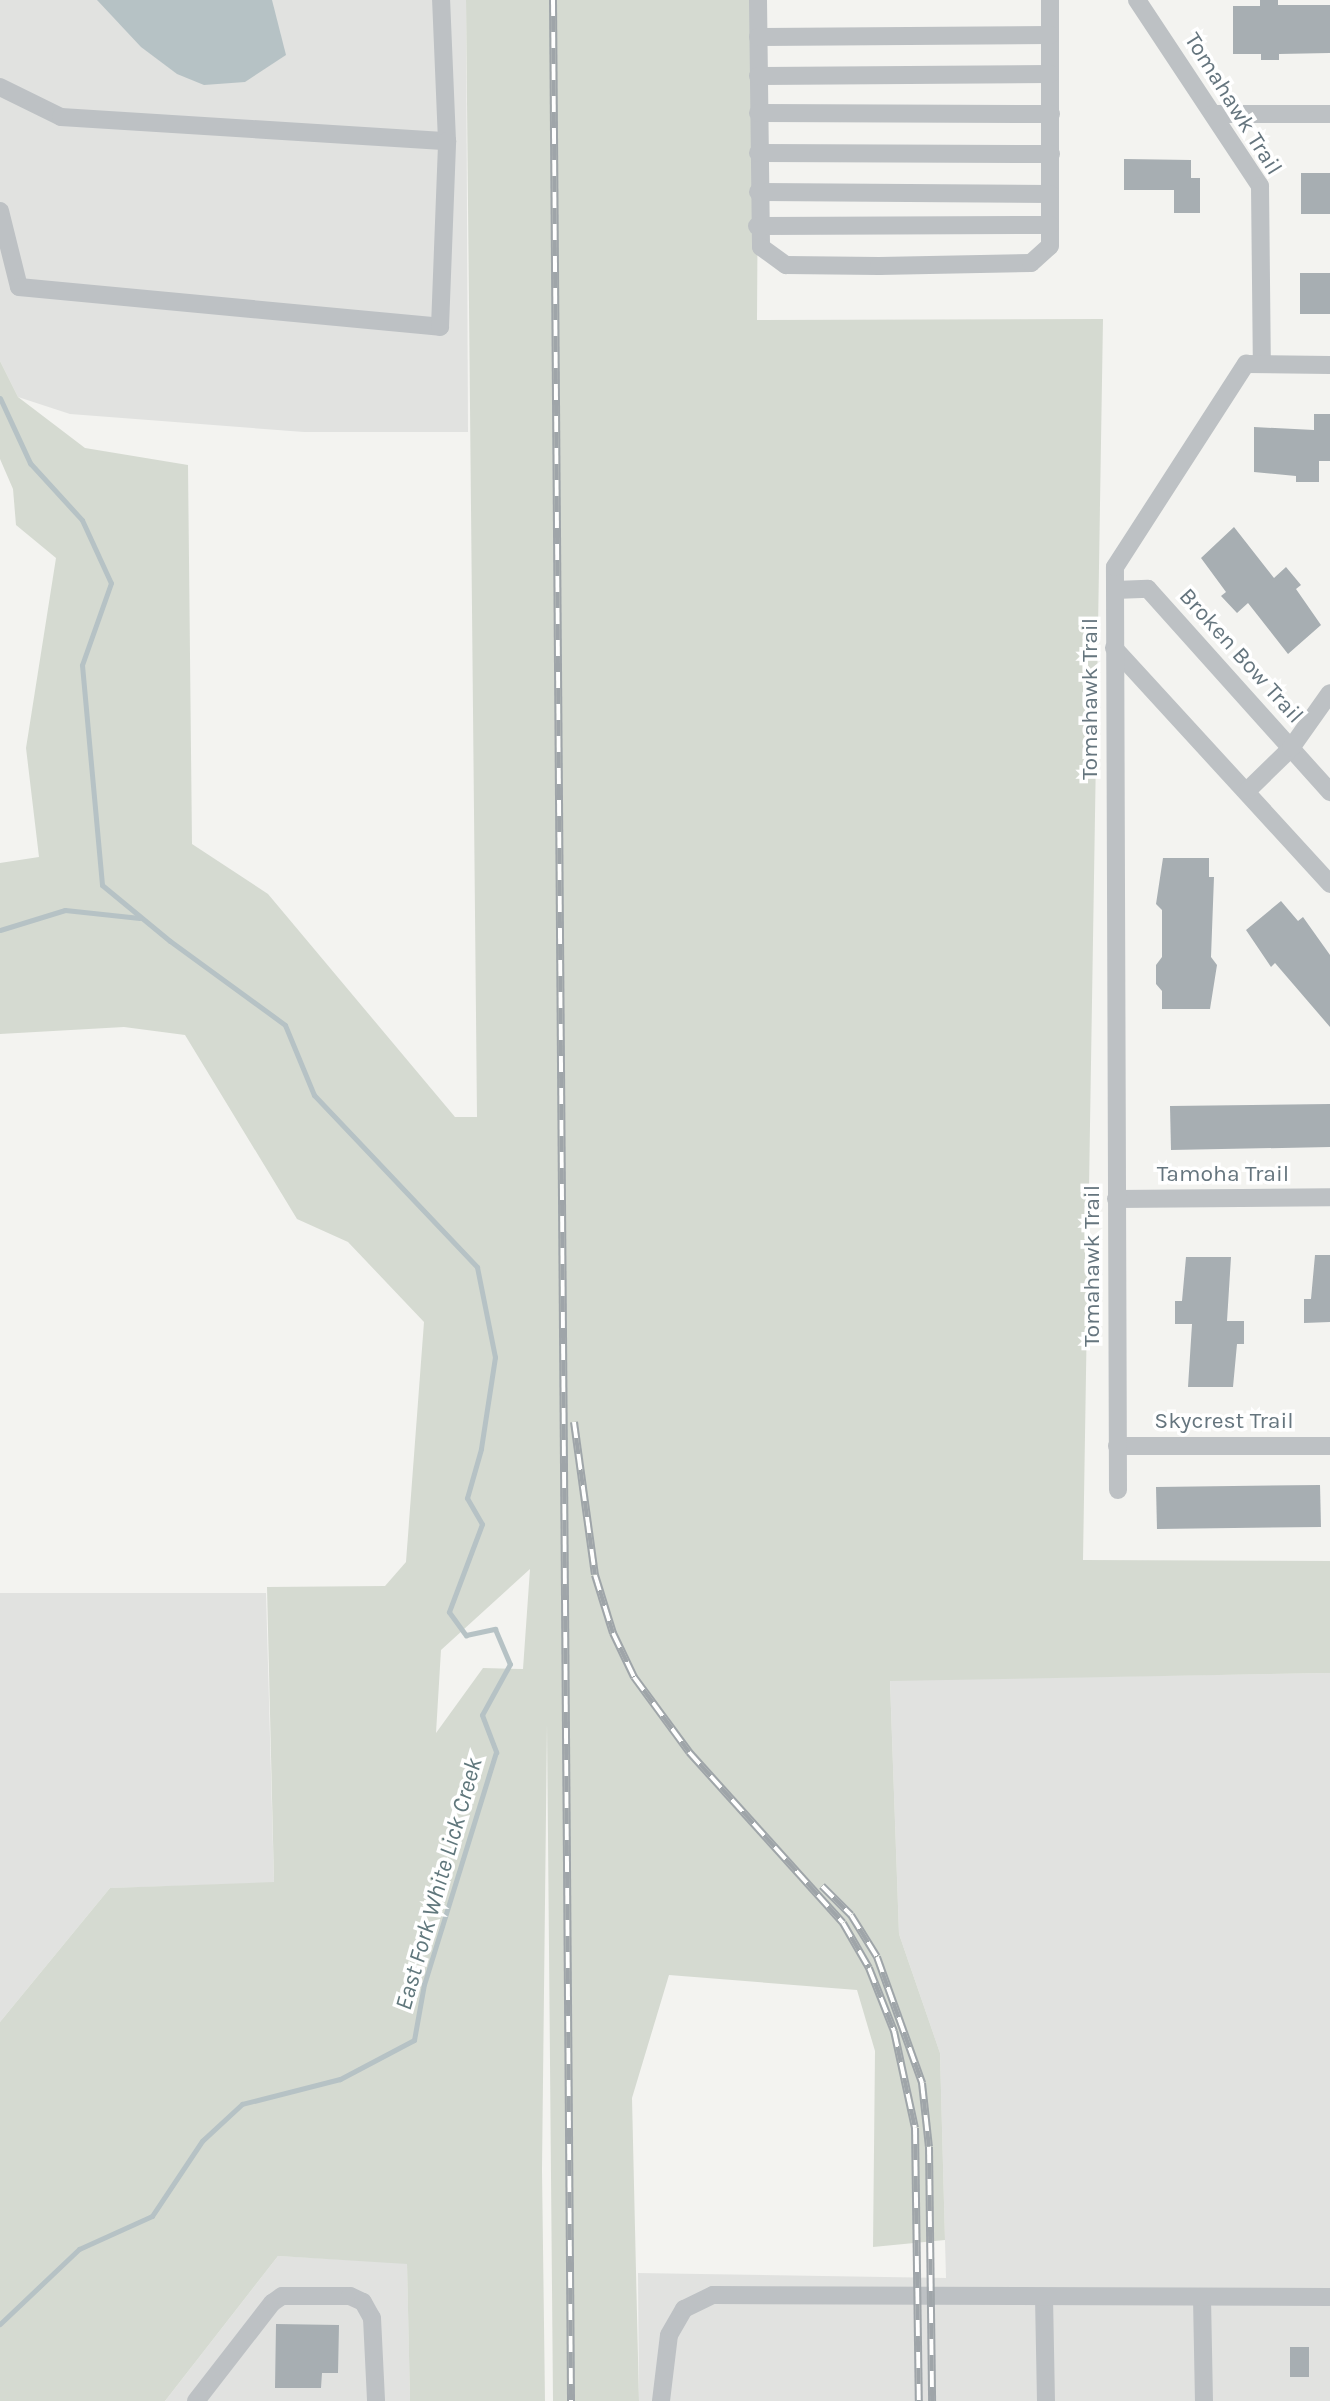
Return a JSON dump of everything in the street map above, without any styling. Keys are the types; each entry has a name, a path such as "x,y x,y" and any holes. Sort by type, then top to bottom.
{"street":[{"path":"0,211 19,287 440,327 447,141 441,0"},
{"path":"758,0 757,226 761,247 786,265 952,266 1031,263 1050,246 1050,0"},
{"name":"Tomahawk Trail","path":"1118,1490 1115,568 1246,364 1262,364 1260,186 1137,0"},
{"path":"758,37 1050,35"},
{"path":"758,76 1050,74"},
{"path":"0,87 61,117 447,141"},
{"path":"758,113 1051,114"},
{"path":"1213,114 1330,114"},
{"path":"758,153 1051,155"},
{"path":"758,192 1050,194"},
{"path":"757,226 1050,225"},
{"path":"1262,364 1330,365"},
{"name":"Broken Bow Trail","path":"1115,590 1148,589 1330,792"},
{"path":"1114,648 1248,790 1330,884"},
{"name":"Broken Bow Trail","path":"1248,790 1291,748 1330,693"},
{"name":"Tamoha Trail","path":"1116,1199 1330,1198"},
{"name":"Skycrest Trail","path":"1117,1446 1330,1446"},
{"path":"196,2401 272,2303 282,2297 350,2295 363,2302 372,2318 376,2401"},
{"path":"661,2401 669,2335 684,2309 713,2295 1330,2297"},
{"path":"1044,2297 1046,2401"},
{"path":"1202,2298 1204,2401"}],"shaded area":[{"path":"0,0 466,0 468,432 304,432 70,414 18,397 0,361"},
{"path":"97,0 272,0 286,55 245,82 204,85 177,74 141,47"},
{"path":"466,0 759,0 757,320 1103,319 1083,1560 1330,1561 1330,1673 890,1681 899,1934 940,2053 945,2240 873,2247 875,2051 857,1990 669,1975 632,2098 639,2401 553,2401 547,1724 542,2170 545,2401 410,2401 407,2264 278,2256 165,2401 0,2401 0,2022 110,1888 274,1882 267,1587 385,1586 406,1562 424,1322 348,1242 297,1219 185,1035 124,1027 0,1034 0,863 39,857 26,748 56,558 16,525 13,489 0,459 0,361 18,397 85,448 188,465 192,844 268,894 455,1117 477,1117","holes":["530,1569 523,1669 483,1668 436,1733 441,1650"]},
{"path":"0,1593 266,1593 274,1883 110,1888 0,2022"},
{"path":"1330,1673 1330,2401 639,2401 638,2273 946,2278 940,2053 899,1934 890,1680"},
{"path":"278,2256 407,2263 410,2401 165,2401"}],"building":[{"path":"1260,0 1278,0 1278,5 1330,5 1330,53 1279,54 1279,60 1261,60 1261,54 1233,54 1233,6 1260,6"},
{"path":"1124,159 1191,160 1191,178 1200,178 1200,213 1174,213 1174,190 1124,190"},
{"path":"1301,173 1330,173 1330,214 1301,214"},
{"path":"1300,273 1330,273 1330,314 1300,314"},
{"path":"1314,414 1330,414 1330,461 1319,461 1319,482 1296,482 1296,476 1254,472 1254,427 1314,430"},
{"path":"1234,527 1274,578 1286,567 1301,585 1296,589 1321,625 1288,654 1248,603 1237,613 1221,596 1226,592 1201,558"},
{"path":"1163,858 1209,858 1209,877 1214,877 1211,957 1217,965 1210,1009 1162,1009 1162,991 1156,984 1156,965 1162,957 1162,910 1156,904"},
{"path":"1281,901 1298,921 1303,917 1330,955 1330,1027 1275,963 1271,967 1246,930"},
{"path":"1330,1104 1330,1147 1171,1150 1170,1106"},
{"path":"1315,1255 1330,1255 1330,1322 1304,1323 1304,1299 1311,1299"},
{"path":"1186,1257 1231,1257 1227,1321 1244,1321 1244,1344 1237,1344 1233,1387 1188,1387 1192,1324 1175,1324 1175,1301 1182,1301"},
{"path":"1320,1485 1321,1527 1157,1529 1156,1487"},
{"path":"276,2324 339,2325 338,2373 322,2373 321,2388 275,2388"},
{"path":"1290,2347 1309,2347 1309,2377 1290,2377"}],"waterway":[{"name":"East Fork White Lick Creek","path":"0,398 30,463 82,520 111,583 82,665 102,885 170,941 285,1025 314,1095 477,1267 495,1357 481,1449 467,1498 482,1524 449,1612 466,1635 495,1629 510,1664 482,1715 496,1752 424,1984 414,2040 340,2079 242,2104 202,2141 152,2216 79,2249 0,2324"},
{"path":"0,930 65,910 140,918"}],"railway":[{"path":"553,0 571,2401"},
{"path":"574,1422 595,1575 613,1633 634,1677 689,1752 843,1923 869,1968 894,2031 915,2128 919,2401"},
{"path":"822,1886 851,1915 877,1957 922,2083 929,2147 932,2401"}]}
